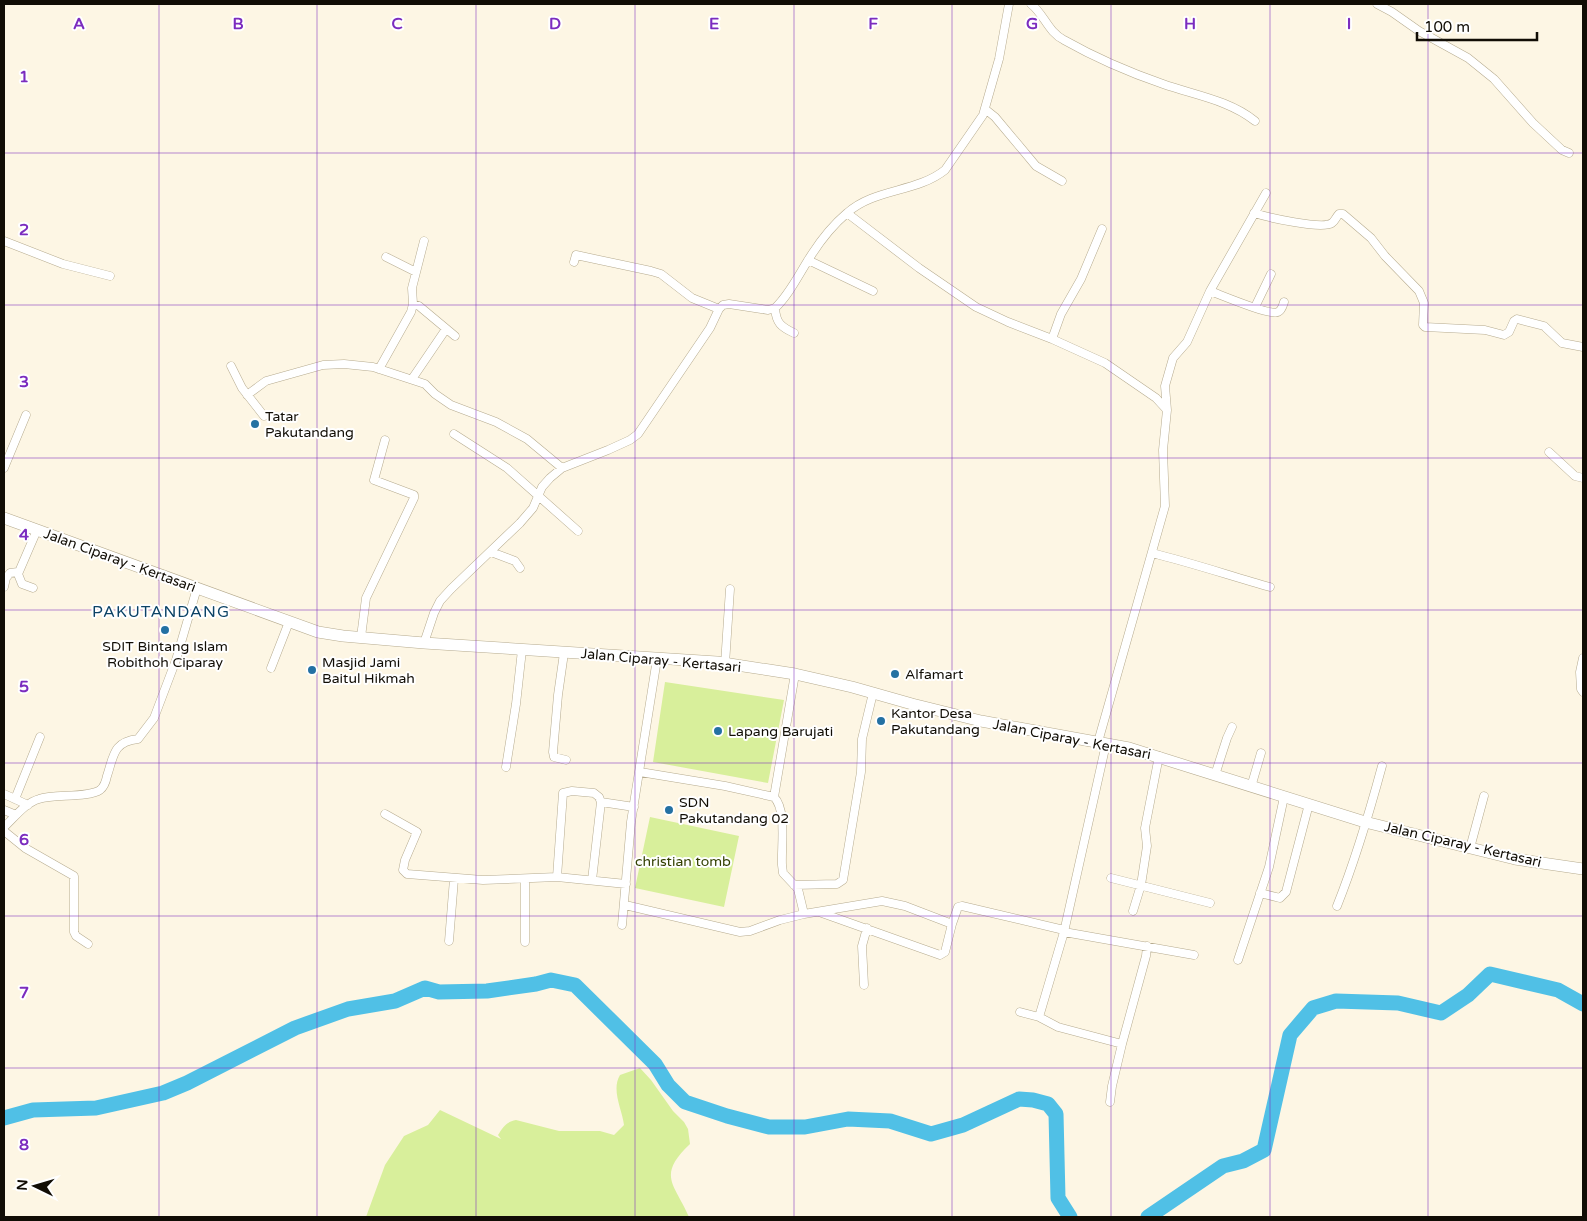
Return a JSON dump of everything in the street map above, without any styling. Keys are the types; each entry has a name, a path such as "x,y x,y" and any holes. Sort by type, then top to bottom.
{"main road":[{"name":"Jalan Ciparay - Kertasari","path":"4,518 318,632 424,643 657,658 725,664 794,674 981,721 1102,743 1159,756 1365,822 1515,859 1583,869"}],"street":[{"path":"794,333 778,323 775,318 775,308 808,260 847,213 859,204 879,195 936,177 945,170 983,115 999,59 1009,4"},
{"path":"1031,4 1049,28 1062,40 1144,78 1225,104 1245,113 1255,121"},
{"path":"1377,4 1392,12 1424,35 1468,58 1494,79 1533,122 1562,150 1569,153"},
{"path":"985,109 995,117 1036,166 1062,182"},
{"path":"1039,1017 1064,931 1102,743 1165,506 1163,450 1167,410 1165,386 1173,358 1187,342 1210,291 1266,193"},
{"path":"847,213 919,268 976,307 1008,322 1052,338 1104,363 1156,398 1167,410"},
{"path":"1254,213 1281,220 1327,225 1334,222 1338,214 1343,214 1371,238 1385,256 1419,291 1424,304 1423,325 1425,327 1485,330 1504,335 1509,332 1514,321 1517,319 1544,326 1562,343 1583,347"},
{"path":"1052,338 1061,314 1081,279 1102,229"},
{"path":"4,241 63,264 110,276"},
{"path":"379,369 411,312 413,304 412,288 424,241"},
{"path":"574,262 576,255 656,272 692,298 719,309"},
{"path":"386,257 416,272"},
{"path":"808,260 873,291"},
{"path":"1255,308 1270,274"},
{"path":"1210,291 1255,308 1278,312 1281,310 1284,302"},
{"path":"413,304 419,306 455,336"},
{"path":"424,643 440,601 520,523 533,508 542,488 562,468 608,450 630,440 638,434 710,328 719,309 726,304 768,310 775,308"},
{"path":"412,379 446,329"},
{"path":"247,395 266,381 323,365 351,364 379,369 425,384 451,405 496,422 527,438 562,468"},
{"path":"231,366 247,395 264,416"},
{"path":"4,468 26,415"},
{"path":"454,434 507,468 540,495 578,531"},
{"path":"362,638 366,598 414,498 414,495 374,480 385,440"},
{"path":"1549,452 1575,476 1583,478"},
{"path":"33,588 22,584 18,572 36,530"},
{"path":"491,552 515,561 520,568"},
{"path":"1152,553 1197,564 1229,576 1270,587"},
{"path":"4,587 6,578 10,574 18,572"},
{"path":"88,944 76,936 74,932 74,876 25,848 4,829 16,815 37,800 100,790 105,783 118,746 126,740 138,739 154,718 176,660 197,588"},
{"path":"725,664 730,589"},
{"path":"271,668 289,622"},
{"path":"506,767 522,650"},
{"path":"564,653 553,752 554,757 566,760"},
{"path":"622,925 634,807 657,658"},
{"path":"1583,658 1580,672 1581,689 1583,692"},
{"path":"774,797 794,674"},
{"path":"794,885 837,884 842,880 861,772 862,740 873,693"},
{"path":"1215,775 1232,727"},
{"path":"15,799 40,737"},
{"path":"1251,787 1261,753"},
{"path":"1133,911 1141,885 1146,846 1145,828 1159,756"},
{"path":"1337,906 1356,858 1382,766"},
{"path":"640,772 725,786 774,797 778,801 781,810 782,868 798,889 804,914"},
{"path":"557,877 563,793 572,791 594,793 599,797 592,880"},
{"path":"4,794 28,805"},
{"path":"1470,848 1484,796"},
{"path":"1238,960 1271,861 1284,797"},
{"path":"600,802 634,807"},
{"path":"1260,893 1280,898 1286,892 1309,804"},
{"path":"4,810 16,815"},
{"path":"385,814 417,832 405,860 403,870 407,874 483,880 557,877 626,884"},
{"path":"1111,878 1210,902"},
{"path":"449,941 454,879"},
{"path":"525,879 525,942"},
{"path":"625,905 740,932 750,931 804,914 882,901 905,906 952,924"},
{"path":"817,912 940,955 945,952 958,907 962,906 1064,931 1194,955"},
{"path":"864,985 862,946 867,928"},
{"path":"1110,1102 1112,1086 1147,946"},
{"path":"1020,1012 1039,1017 1058,1027 1122,1044"}],"green space":[{"name":"Lapang Barujati","path":"665,682 784,700 768,783 653,762"},
{"name":"christian tomb","path":"650,817 739,836 724,907 635,888"},
{"path":"640,1068 688,1129 690,1144 674,1164 671,1180 689,1217 366,1217 385,1165 404,1136 428,1125 440,1110 501,1139 498,1135 503,1127 516,1120 559,1131 600,1131 614,1135 624,1125 617,1093 620,1075"}],"waterway":[{"path":"1148,1217 1223,1166 1243,1161 1264,1150 1290,1035 1313,1008 1336,1001 1398,1003 1441,1013 1468,995 1490,974 1558,990 1583,1004"},
{"path":"4,1118 33,1110 96,1108 163,1093 187,1083 295,1028 348,1009 395,1001 425,988 439,992 487,991 551,980 575,985 655,1064 668,1085 685,1102 769,1127 805,1127 848,1119 890,1121 931,1134 963,1125 1019,1099 1048,1104 1056,1114 1058,1198 1070,1217"}],"place":[{"name":"Tatar Pakutandang","path":"255,424"},
{"name":"SDIT Bintang Islam Robithoh Ciparay","path":"165,630"},
{"name":"Masjid Jami Baitul Hikmah","path":"312,670"},
{"name":"Alfamart","path":"895,674"},
{"name":"Kantor Desa Pakutandang","path":"881,721"},
{"name":"Lapang Barujati","path":"718,731"},
{"name":"SDN Pakutandang 02","path":"669,810"}],"district":[{"name":"PAKUTANDANG","path":"161,611"}]}
